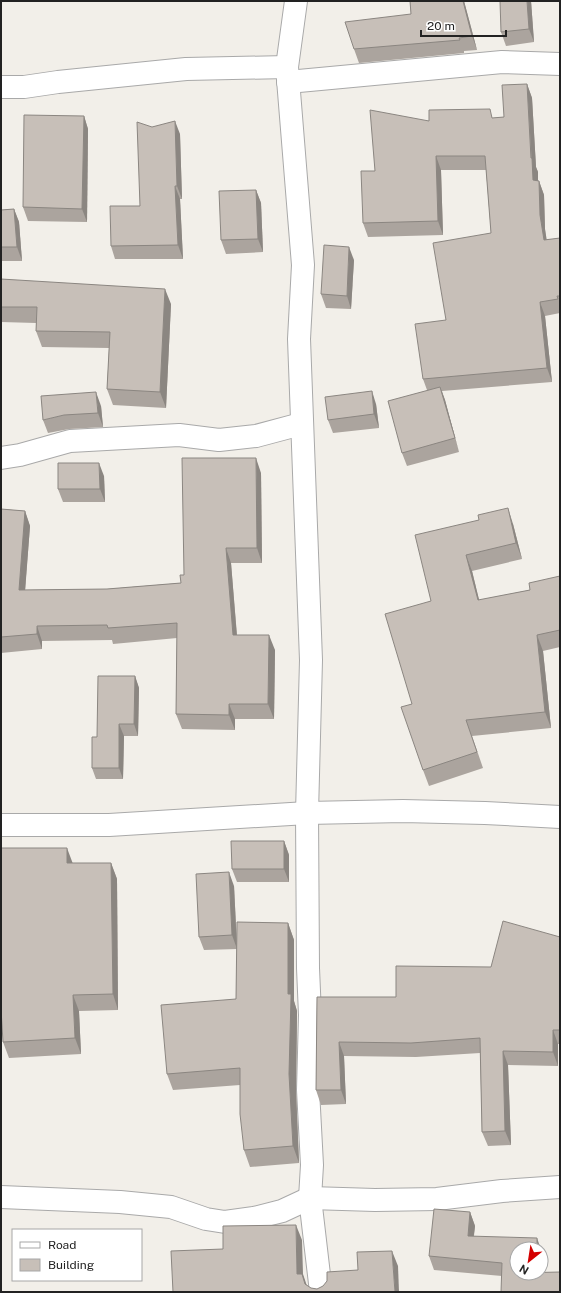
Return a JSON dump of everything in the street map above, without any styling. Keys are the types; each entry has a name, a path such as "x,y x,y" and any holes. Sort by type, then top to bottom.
{"street":[{"path":"296,1 288,74 303,265 299,339 311,660 307,813 308,968 310,1014 308,1090 312,1165 310,1198 320,1292"},
{"path":"1,87 24,87 58,82 186,69 288,74 502,62 560,64"},
{"path":"1,458 20,455 70,441 179,435 219,440 256,436 302,424"},
{"path":"1,825 109,825 307,813 410,811 560,817"},
{"path":"1,1197 120,1202 171,1207 206,1219 225,1222 254,1218 282,1211 310,1198 375,1200 437,1199 502,1190 560,1187"}],"building":[{"path":"410,1 463,1 472,36 459,38 460,40 354,49 345,22 411,14"},
{"path":"500,1 527,1 529,29 501,32"},
{"path":"527,84 533,180 539,181 540,215 544,240 560,238 560,296 557,296 558,299 540,302 547,368 423,379 415,324 446,320 433,243 491,233 485,156 436,156 438,221 363,223 361,171 375,171 370,110 429,121 429,110 490,109 492,118 504,117 502,85"},
{"path":"24,115 84,116 82,209 23,207"},
{"path":"175,121 177,186 175,186 178,245 111,246 110,206 140,206 137,122 152,127"},
{"path":"256,190 258,239 221,240 219,191"},
{"path":"14,209 17,247 1,247 1,210"},
{"path":"324,245 349,247 347,296 321,294"},
{"path":"1,279 165,289 160,392 107,389 110,332 36,331 37,307 1,307"},
{"path":"440,387 455,438 402,453 388,401"},
{"path":"372,391 374,414 328,420 325,397"},
{"path":"96,392 98,413 64,415 43,420 41,396"},
{"path":"182,458 256,458 257,548 226,548 233,635 269,635 268,704 229,704 229,715 176,714 177,623 108,628 107,625 37,626 37,634 1,637 1,509 25,511 19,590 107,589 181,583 180,575 184,575"},
{"path":"58,463 99,463 100,489 58,489"},
{"path":"508,508 516,543 466,555 478,600 530,590 529,583 560,576 560,630 537,635 545,712 466,720 477,752 423,770 401,707 412,704 385,614 431,601 415,535 479,520 478,515"},
{"path":"98,676 135,676 134,724 119,724 119,768 92,768 92,737 97,737"},
{"path":"231,841 284,841 284,869 232,869"},
{"path":"1,848 67,848 67,863 111,863 113,994 73,995 75,1038 3,1042 1,1009"},
{"path":"229,872 232,935 199,937 196,874"},
{"path":"503,921 560,937 560,1030 553,1030 553,1052 503,1051 505,1131 482,1132 480,1038 411,1043 339,1042 341,1090 316,1090 317,997 396,997 396,966 491,967"},
{"path":"237,922 288,923 288,994 291,994 289,1074 293,1146 244,1150 240,1114 240,1068 167,1074 161,1005 236,999"},
{"path":"434,1209 470,1212 468,1236 537,1238 537,1241 509,1241 509,1281 549,1281 549,1272 560,1272 560,1292 501,1292 502,1263 429,1256"},
{"path":"296,1225 297,1274 302,1274 305,1284 311,1288 317,1289 323,1286 327,1281 327,1272 358,1270 357,1252 392,1251 395,1292 173,1292 171,1251 223,1249 223,1226"}]}
